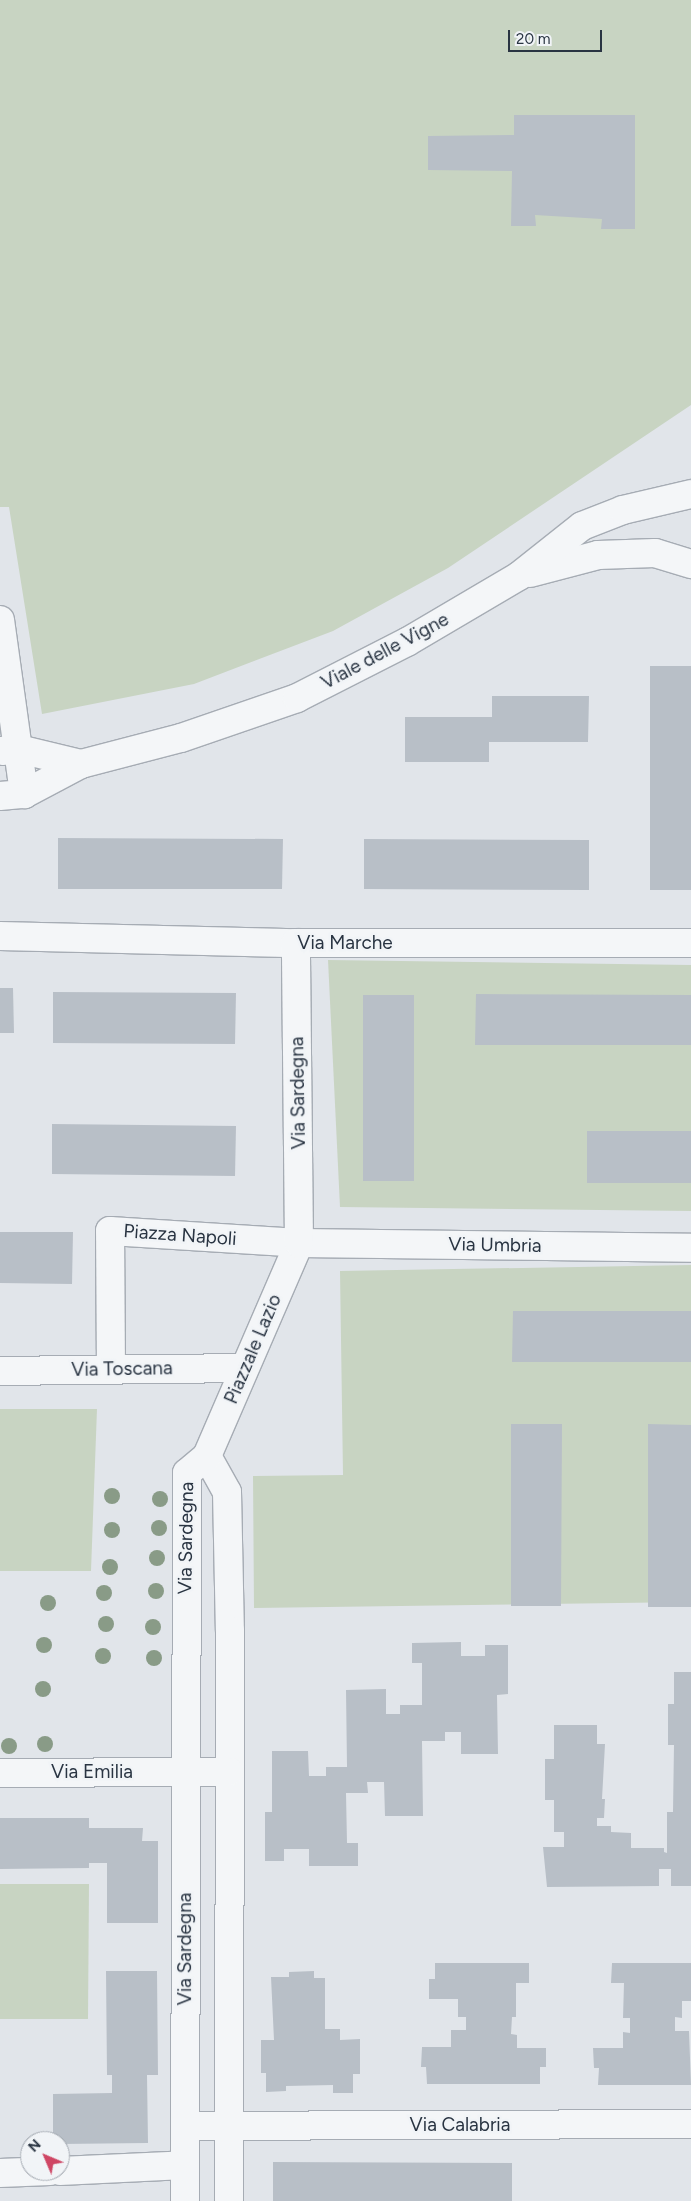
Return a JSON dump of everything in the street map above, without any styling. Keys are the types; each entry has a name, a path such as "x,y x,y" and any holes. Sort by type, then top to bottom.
{"street":[{"name":"Viale delle Vigne","path":"12,795 81,764 181,738 298,698 407,642 519,576 582,526 623,510 684,499"},
{"path":"519,576 598,555 655,553 691,564"},
{"path":"0,620 12,795"},
{"name":"Viale delle Vigne","path":"9,750 81,764"},
{"name":"Via Marche","path":"0,936 296,943 691,943"},
{"name":"Via Sardegna","path":"296,943 299,1243"},
{"name":"Piazza Napoli","path":"111,1370 110,1231 299,1243"},
{"name":"Via Umbria","path":"299,1243 691,1248"},
{"name":"Piazzale Lazio","path":"207,1456 299,1243"},
{"name":"Via Toscana","path":"0,1371 244,1368"},
{"name":"Via Sardegna","path":"185,2201 185,1494 187,1473 207,1456 227,1492 229,2201"},
{"path":"184,1771 229,1772"},
{"name":"Via Emilia","path":"0,1773 184,1771"},
{"name":"Via Calabria","path":"228,2126 691,2124"},
{"path":"186,2126 228,2126"},
{"path":"70,2170 185,2164"},
{"path":"0,2173 20,2172"}],"green space":[{"path":"0,0 691,0 691,405 448,568 333,631 194,684 42,714 9,507 0,507"},
{"path":"328,960 691,965 691,1211 340,1207"},
{"path":"691,1265 691,1602 254,1608 253,1476 343,1475 340,1271"},
{"path":"0,1409 97,1409 91,1571 0,1571"},
{"path":"0,1884 89,1884 88,2019 0,2019"}],"building":[{"path":"514,115 635,115 635,229 601,229 602,219 535,215 536,226 511,226 512,171 428,170 428,136 514,135"},
{"path":"650,666 691,666 691,890 650,890"},
{"path":"492,696 589,696 588,742 489,742 489,762 405,762 405,717 492,717"},
{"path":"58,838 283,839 282,889 58,889"},
{"path":"364,839 589,840 589,890 364,889"},
{"path":"0,988 13,988 14,1033 0,1033"},
{"path":"53,992 236,993 235,1044 53,1043"},
{"path":"476,994 691,995 691,1045 475,1045"},
{"path":"363,995 414,995 414,1181 363,1181"},
{"path":"52,1124 236,1126 235,1176 52,1174"},
{"path":"587,1131 691,1131 691,1183 587,1183"},
{"path":"0,1232 73,1232 72,1284 0,1283"},
{"path":"513,1311 691,1311 691,1362 512,1362"},
{"path":"511,1424 562,1424 561,1606 511,1606"},
{"path":"648,1424 691,1425 691,1607 648,1607"},
{"path":"461,1642 461,1656 485,1656 485,1645 508,1645 508,1694 497,1695 498,1754 461,1754 461,1732 445,1732 445,1741 422,1741 423,1816 385,1816 384,1782 367,1782 368,1793 346,1793 347,1843 358,1843 358,1866 309,1866 309,1849 284,1849 284,1861 265,1861 265,1812 272,1812 272,1751 308,1751 309,1776 326,1776 326,1767 347,1767 346,1690 386,1689 386,1714 400,1714 400,1705 422,1705 422,1663 412,1663 412,1643"},
{"path":"674,1672 691,1672 691,1886 671,1886 671,1869 659,1869 659,1886 547,1887 543,1847 564,1847 564,1832 554,1832 554,1800 545,1800 545,1759 554,1759 554,1725 597,1725 597,1744 605,1744 602,1799 605,1799 604,1818 597,1818 597,1826 611,1826 611,1832 631,1833 631,1848 664,1848 664,1852 667,1853 667,1812 673,1812 674,1745 668,1745 668,1704 674,1704"},
{"path":"0,1818 89,1818 89,1828 143,1828 142,1841 158,1841 158,1923 107,1923 107,1863 89,1863 89,1868 0,1869"},
{"path":"435,1963 529,1963 529,1983 516,1983 516,2017 512,2017 511,2034 517,2035 517,2048 546,2048 546,2067 540,2067 540,2084 427,2084 426,2067 421,2067 422,2047 451,2047 451,2030 466,2030 466,2017 458,2017 458,1999 429,1999 429,1979 435,1979"},
{"path":"612,1963 691,1963 691,2001 682,2001 682,2018 675,2017 675,2031 689,2031 691,2085 598,2085 599,2068 594,2068 593,2048 623,2048 623,2032 630,2033 630,2018 623,2018 624,1983 611,1983"},
{"path":"106,1971 157,1971 158,2075 147,2075 148,2143 70,2144 70,2131 53,2131 53,2094 112,2093 112,2075 107,2075"},
{"path":"314,1971 314,1978 325,1978 325,2029 340,2029 340,2040 360,2039 360,2074 353,2074 353,2093 333,2093 333,2085 286,2086 286,2091 266,2092 266,2073 261,2073 261,2040 274,2040 271,1977 289,1977 289,1972"},
{"path":"273,2162 512,2163 512,2201 273,2201"}]}
